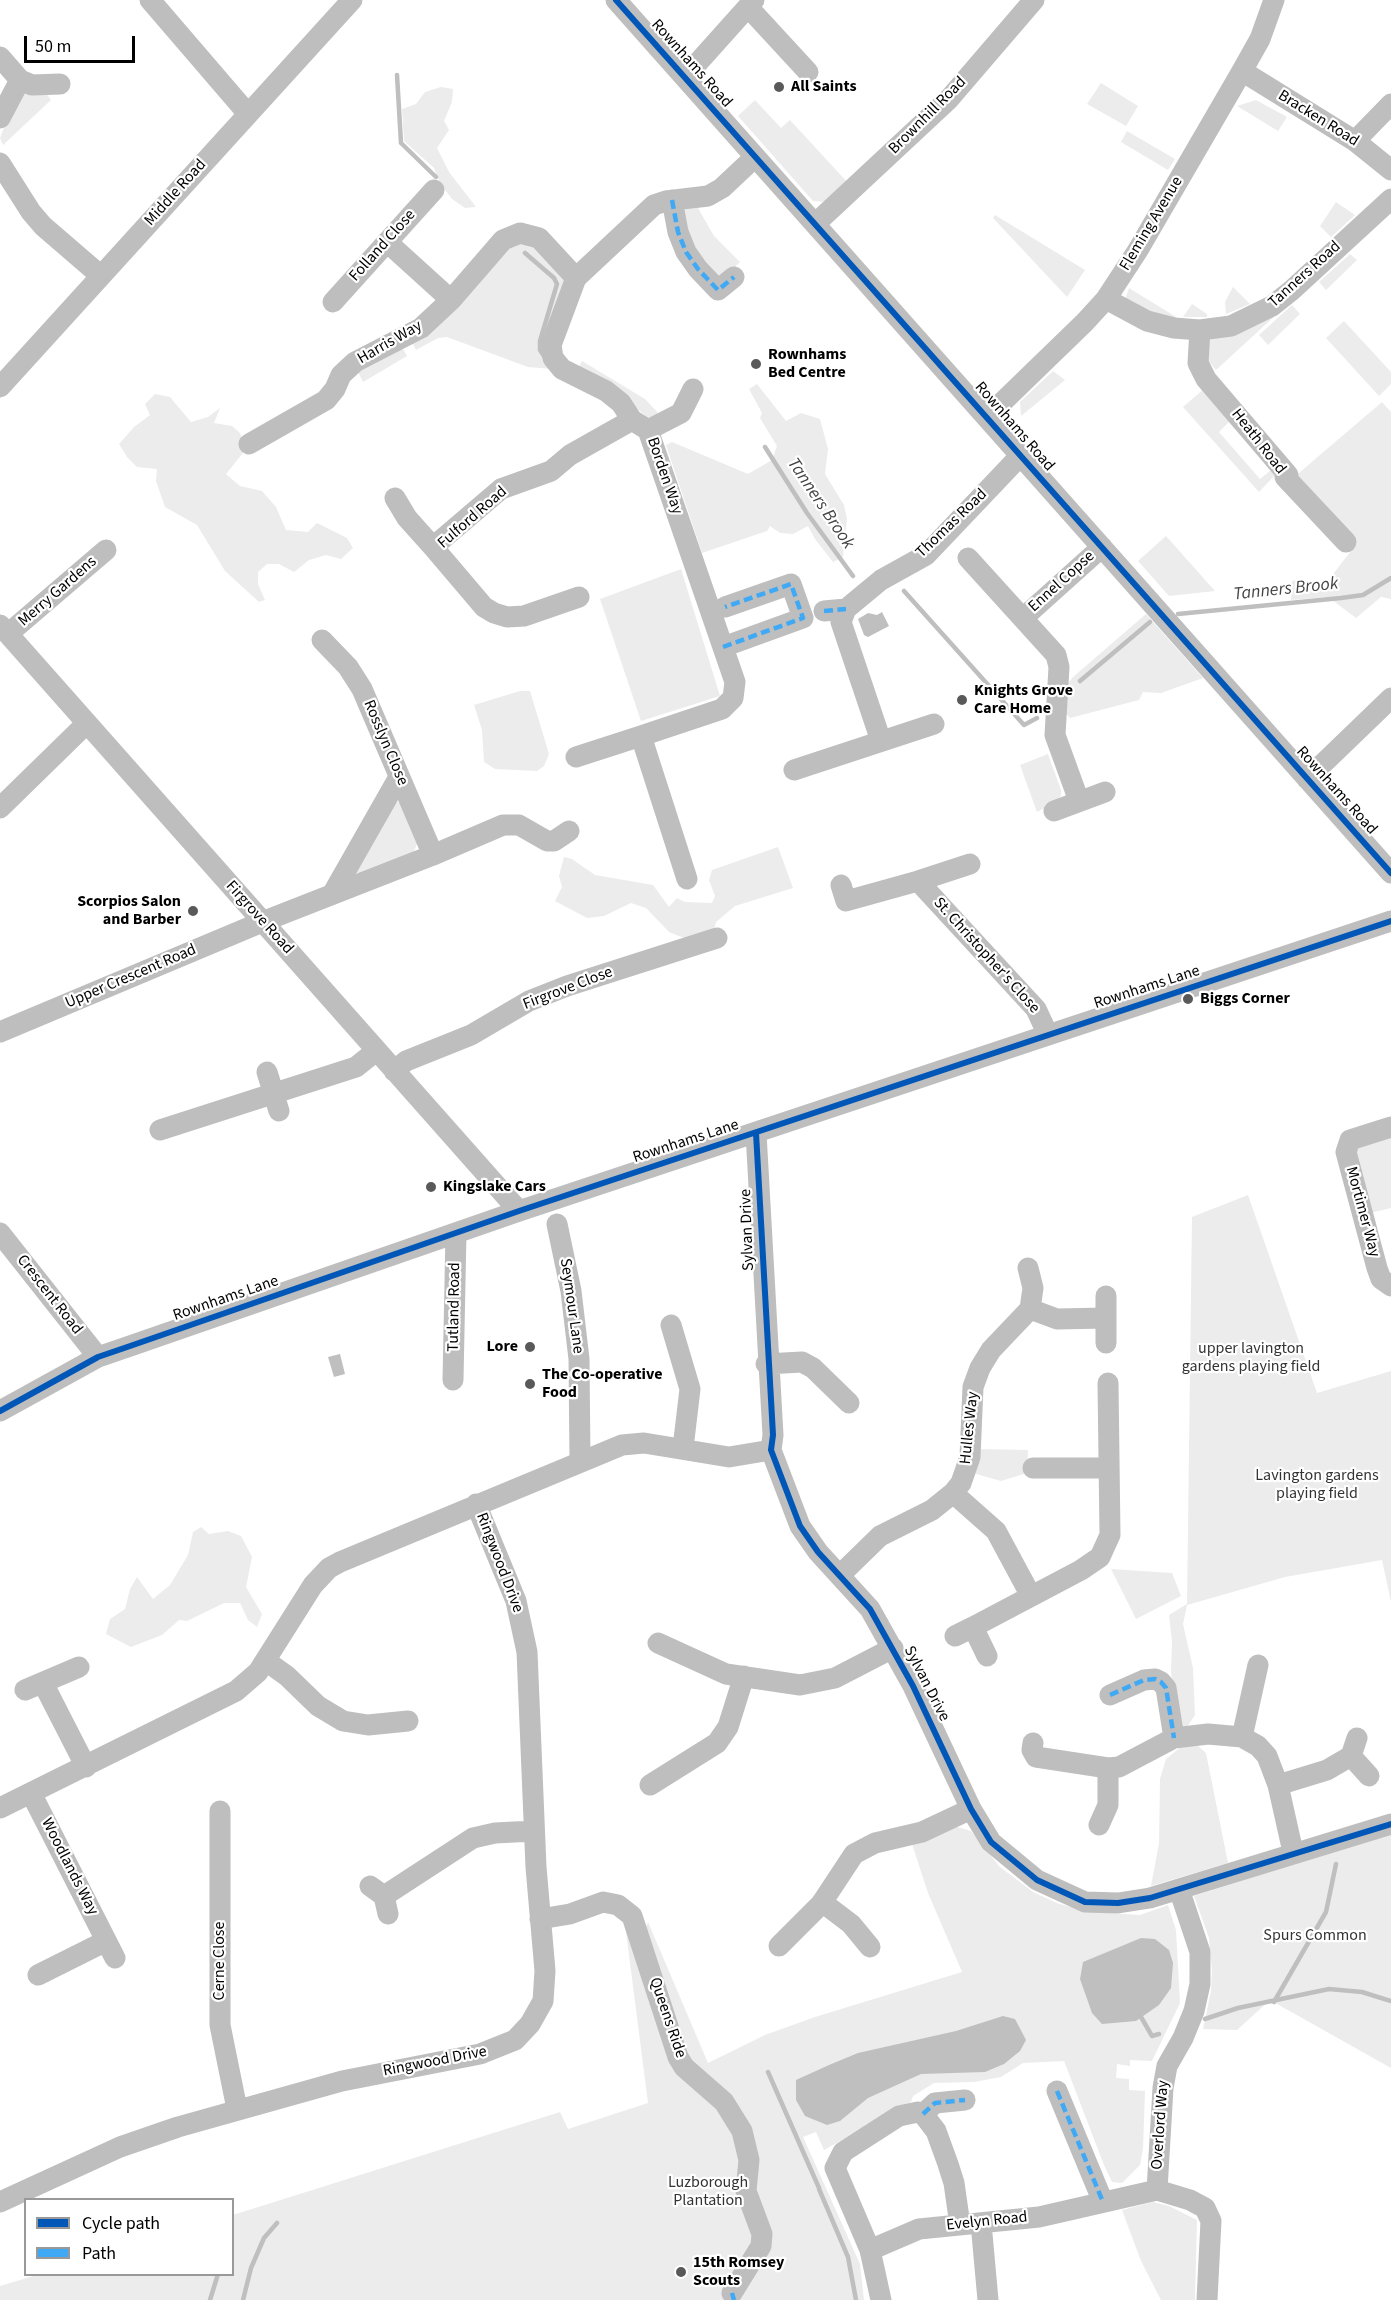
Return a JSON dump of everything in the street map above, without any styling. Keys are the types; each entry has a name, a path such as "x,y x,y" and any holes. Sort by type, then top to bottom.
{"street":[{"path":"150,0 248,114"},
{"name":"Middle Road","path":"0,387 352,0"},
{"name":"Rownhams Road","path":"616,0 1391,873"},
{"name":"Brownhill Road","path":"815,224 949,99 1034,0"},
{"name":"Fleming Avenue","path":"987,417 1106,299 1138,250 1260,39 1274,0"},
{"path":"685,77 751,3 808,72"},
{"path":"0,57 20,80 32,85 60,84"},
{"name":"Bracken Road","path":"1242,71 1355,141 1391,170"},
{"path":"0,118 20,80"},
{"path":"1355,141 1391,104"},
{"name":"Borden Way","path":"576,757 722,709 733,698 735,682 640,425 621,403 606,391 562,369 553,358 552,336 576,278 654,205 672,200 708,196 722,188 755,157"},
{"path":"0,163 31,212 44,227 101,276"},
{"name":"Folland Close","path":"333,302 434,190"},
{"name":"Tanners Road","path":"1106,299 1147,321 1200,330 1231,326 1272,306 1391,199"},
{"path":"672,200 678,232 698,270 718,290 734,277"},
{"name":"Harris Way","path":"249,444 326,400 335,389 341,375 355,362 421,328 451,300 503,240 520,233 539,238 576,278"},
{"path":"387,242 451,300"},
{"name":"Heath Road","path":"1200,330 1198,363 1206,380 1288,475 1285,477 1346,542"},
{"name":"Fulford Road","path":"579,597 524,616 500,615 484,607 434,547 501,489 551,471 570,455 640,425 681,413 693,389"},
{"name":"Thomas Road","path":"846,609 881,580 926,555 1021,455"},
{"path":"395,498 407,518 434,547"},
{"name":"Ennel Copse","path":"1023,618 1102,547"},
{"name":"Merry Gardens","path":"4,629 106,550"},
{"name":"Ennel Copse","path":"968,558 1056,655 1059,667 1055,735 1079,801"},
{"path":"723,647 803,618 791,584 725,607"},
{"path":"824,611 846,609 841,622 881,741"},
{"name":"Firgrove Road","path":"4,629 519,1211"},
{"name":"Rosslyn Close","path":"322,640 348,666 363,689 433,855"},
{"path":"1307,779 1391,698"},
{"path":"0,808 87,723"},
{"path":"794,770 934,724"},
{"path":"641,736 687,879"},
{"path":"333,893 399,777"},
{"path":"1054,811 1105,792"},
{"path":"262,922 501,826 519,825 547,841 554,841 568,831"},
{"name":"St. Christopher's Close","path":"841,885 846,901 970,864"},
{"name":"St. Christopher's Close","path":"918,880 1036,1009 1047,1035"},
{"name":"Rownhams Lane","path":"0,1411 98,1357 519,1211 1391,921"},
{"name":"Upper Crescent Road","path":"0,1032 262,922"},
{"name":"Firgrove Close","path":"394,1071 406,1061 471,1035 529,1001 567,986 717,938"},
{"path":"160,1130 188,1131 276,1102 356,1067 376,1051"},
{"path":"267,1072 276,1102"},
{"name":"Mortimer Way","path":"1391,1127 1350,1140 1346,1152 1377,1268 1381,1279 1391,1286"},
{"name":"Sylvan Drive","path":"756,1133 771,1450 800,1526 818,1552 870,1609 893,1648 971,1809 991,1842 1037,1880 1085,1902 1118,1904 1179,1889 1293,1852 1391,1824"},
{"name":"Seymour Lane","path":"556,1224 571,1291 579,1359 580,1461"},
{"name":"Crescent Road","path":"0,1233 98,1357"},
{"name":"Tutland Road","path":"453,1380 456,1233"},
{"path":"1028,1268 1032,1288 1030,1309 1057,1319 1106,1318"},
{"path":"1106,1296 1106,1343"},
{"name":"Hulles Way","path":"840,1575 880,1536 932,1510 953,1493 961,1483 970,1457 973,1388 980,1368 991,1350 1030,1309"},
{"path":"671,1325 690,1389 683,1448"},
{"path":"766,1364 802,1362 813,1368 849,1403"},
{"path":"987,1656 964,1631 1081,1570 1100,1557 1110,1535 1108,1383"},
{"name":"Ringwood Drive","path":"0,1808 226,1698 248,1682 266,1661 304,1597 329,1568 476,1504 622,1445 644,1443 729,1457 771,1450"},
{"path":"1033,1468 1109,1468"},
{"path":"953,1493 996,1532 1031,1596"},
{"name":"Ringwood Drive","path":"0,2202 120,2147 237,2109 354,2078 480,2054 514,2040 530,2024 543,2001 545,1971 534,1831 529,1679 522,1625 512,1587 476,1504"},
{"path":"658,1643 708,1667 744,1676 800,1685 835,1678 893,1648"},
{"path":"266,1661 318,1706 343,1721 368,1725 408,1721"},
{"path":"1242,1737 1258,1665"},
{"path":"79,1666 34,1686 86,1767"},
{"path":"650,1785 672,1762 717,1743 728,1727 738,1703 744,1676"},
{"path":"1110,1695 1144,1680 1155,1679 1161,1682 1166,1688 1174,1738"},
{"path":"1033,1743 1032,1750 1036,1757 1108,1768 1119,1767 1174,1738 1208,1734 1242,1737 1258,1746 1267,1756 1278,1785 1293,1852"},
{"path":"1278,1785 1327,1770 1354,1747 1370,1776"},
{"path":"1099,1825 1108,1805 1108,1768"},
{"name":"Woodlands Way","path":"31,1793 111,1949 71,1967 38,1975"},
{"path":"779,1946 822,1902 854,1854 874,1843 922,1832 971,1809"},
{"name":"Cerne Close","path":"220,1811 220,2025 237,2109"},
{"path":"381,1899 472,1838 495,1833 534,1831"},
{"name":"Overlord Way","path":"1179,1889 1200,1952 1200,1984 1194,2012 1184,2038 1167,2066 1162,2088 1157,2190 1190,2200 1205,2208 1211,2221 1207,2300"},
{"name":"Queens Ride","path":"540,1919 570,1914 603,1902 618,1905 632,1916 638,1926 678,2057 684,2067 724,2102 742,2131 749,2160 746,2191 762,2234 761,2246 732,2293"},
{"path":"822,1902 851,1924 870,1947"},
{"path":"1057,2091 1103,2202"},
{"path":"923,2114 935,2103 965,2100"},
{"path":"881,2300 870,2250 835,2168 843,2152 900,2116 918,2112 923,2114 936,2131 970,2224 988,2300"},
{"name":"Evelyn Road","path":"870,2250 919,2229 1039,2217 1157,2190"}],"green space":[{"path":"1101,83 1138,106 1126,126 1087,104"},
{"path":"441,87 453,89 452,102 444,121 449,130 437,148 449,172 476,207 465,208 452,199 440,183 434,168 404,141 402,109 416,104 425,92"},
{"path":"25,92 45,92 51,100 3,145 0,138 12,107"},
{"path":"755,100 781,128 790,120 849,184 826,202 813,201 738,116"},
{"path":"1256,100 1287,117 1278,131 1237,106"},
{"path":"1127,131 1175,159 1168,170 1121,142"},
{"path":"1336,202 1355,215 1331,237 1320,226"},
{"path":"698,208 714,236 740,262 719,282 691,248 681,210"},
{"path":"995,215 1085,270 1067,297 993,218"},
{"path":"516,242 532,243 563,275 565,283 552,369 528,367 447,337 438,338 416,350 411,340 501,253"},
{"path":"1350,254 1357,260 1326,290 1319,282"},
{"path":"1233,287 1250,304 1226,314 1225,302"},
{"path":"1129,288 1181,320 1164,321 1125,300"},
{"path":"1289,303 1216,370 1204,356 1209,340"},
{"path":"1192,304 1207,314 1207,317 1183,317"},
{"path":"1292,305 1300,314 1268,345 1259,335"},
{"path":"1344,321 1391,372 1391,384 1379,396 1326,338"},
{"path":"402,347 407,356 363,382 357,370"},
{"path":"582,361 645,399 661,416 648,418 629,402 577,370"},
{"path":"1053,371 1065,380 1021,416 1020,402"},
{"path":"757,384 786,421 801,413 820,419 828,449 825,474 844,505 847,519 843,557 833,562 808,526 793,534 780,533 770,526 767,531 702,553 666,445 672,442 748,474 772,460 777,446 760,418 762,413 749,389"},
{"path":"1205,388 1230,417 1229,422 1219,432 1260,479 1271,470 1276,474 1259,492 1183,407"},
{"path":"155,394 170,397 191,422 208,417 220,408 214,423 232,426 240,433 246,449 226,474 240,486 262,491 276,507 286,530 308,532 317,523 347,538 353,548 341,559 326,555 309,560 294,572 279,564 267,564 258,572 258,584 265,600 259,602 225,571 197,525 165,507 156,481 157,469 137,467 119,444 134,427 150,415 145,404"},
{"path":"1382,402 1391,412 1391,599 1381,597 1356,618 1328,597 1291,600 1292,581 1300,579 1308,584 1327,582 1354,547 1293,478"},
{"path":"1166,536 1215,591 1169,596 1138,561"},
{"path":"681,569 720,696 641,721 600,599"},
{"path":"1146,614 1203,678 1161,693 1143,692 1139,700 1070,718 1063,710 1062,691 1073,677"},
{"path":"520,691 530,691 549,754 544,766 537,771 495,769 484,762 482,730 474,705"},
{"path":"1048,754 1061,796 1054,803 1037,812 1020,765"},
{"path":"398,802 407,805 418,842 414,851 404,859 360,875 356,872 389,805"},
{"path":"778,847 793,888 735,906 716,922 713,934 689,940 669,932 646,908 631,903 604,916 587,918 555,901 562,887 559,876 564,857 572,859 595,875 653,885 669,907 677,898 685,902 712,903 715,896 709,880 712,870"},
{"path":"1391,1133 1391,1208 1370,1213 1355,1154 1356,1147"},
{"path":"1248,1195 1317,1393 1391,1371 1391,1602 1382,1560 1285,1577 1187,1605 1183,1624 1193,1668 1195,1715 1187,1727 1177,1724 1171,1672 1172,1641 1169,1615 1187,1604 1192,1217"},
{"path":"978,1449 1028,1450 1027,1473 1001,1481 973,1473"},
{"path":"201,1527 209,1534 228,1531 241,1536 252,1557 246,1587 262,1614 257,1627 248,1620 240,1603 224,1603 187,1621 179,1620 162,1635 131,1647 106,1634 110,1619 125,1609 130,1589 137,1577 153,1599 170,1585 188,1555 193,1532"},
{"path":"1111,1569 1172,1573 1181,1596 1136,1619"},
{"path":"1197,1745 1206,1753 1228,1863 1151,1886 1159,1843 1160,1779 1166,1759 1182,1746"},
{"name":"Luzborough Plantation","path":"954,1826 971,1831 1000,1867 1033,1892 1059,1904 1092,1912 1140,1915 1168,1905 1176,1930 1180,2003 1152,2061 1130,2060 1130,2066 1117,2064 1116,2078 1129,2079 1129,2090 1145,2091 1143,2149 1140,2165 1122,2183 1112,2182 1064,2061 1023,2063 1001,2077 974,2082 934,2083 913,2096 911,2102 824,2150 816,2132 803,2137 860,2264 864,2300 0,2300 0,2286 34,2276 234,2276 234,2215 560,2112 568,2129 648,2103 625,1924 635,1944 664,2047 682,2047 645,1929 648,1922 708,2063 765,2035 815,2017 962,1972 928,1893 912,1844"},
{"name":"Spurs Common","path":"1391,1832 1391,2068 1270,2000 1237,2030 1203,2029 1211,1991 1212,1970 1209,1938 1194,1896"},
{"path":"1153,2202 1169,2206 1197,2220 1195,2300 1161,2300 1141,2261 1122,2210"}],"shaded area":[{"path":"882,612 889,626 868,637 864,635 858,619 868,613 877,615"},
{"path":"340,1354 345,1374 334,1377 328,1357"},
{"path":"1141,1938 1155,1939 1169,1950 1173,1963 1171,1988 1159,2005 1136,2021 1102,2024 1092,2013 1080,1979 1083,1962"},
{"path":"1003,2016 1015,2019 1026,2040 1020,2051 1004,2064 985,2072 921,2074 868,2098 840,2121 827,2125 805,2116 796,2100 796,2080 858,2053 956,2031"}],"waterway":[{"path":"397,75 401,143 436,177"},
{"path":"525,253 554,278 557,284 540,341 540,350 544,356"},
{"name":"Tanners Brook","path":"765,447 807,513 853,576"},
{"name":"Tanners Brook","path":"1178,614 1363,595 1391,578"},
{"name":"Tanners Brook","path":"904,591 1024,725 1037,718"},
{"path":"1080,681 1150,622"},
{"path":"1274,2002 1326,1912 1336,1864"},
{"path":"1205,2019 1238,2008 1329,1989 1362,1992 1391,2001"},
{"path":"1141,2017 1152,2036 1159,2034"},
{"path":"768,2072 819,2188"},
{"path":"819,2189 848,2257 856,2300"},
{"path":"243,2300 251,2268 264,2238 277,2223"},
{"path":"210,2300 217,2276"}],"marked path":[{"path":"672,200 678,232 686,252 698,269 718,290 734,277"},
{"path":"723,647 803,618 791,584 725,607"},
{"path":"824,611 846,609"},
{"path":"1110,1695 1144,1680 1155,1679 1161,1682 1166,1688 1174,1738"},
{"path":"1057,2091 1103,2202"},
{"path":"923,2114 935,2103 965,2100"},
{"path":"732,2293 734,2300"}],"cycle path":[{"path":"616,0 1391,873"},
{"path":"0,1411 98,1357 519,1211 1391,921"},
{"path":"756,1133 773,1435 771,1450 800,1526 818,1552 870,1609 913,1686 971,1809 991,1842 1037,1880 1085,1902 1118,1903 1150,1898 1391,1824"}],"place":[{"name":"All Saints","path":"779,87"},
{"name":"Rownhams Bed Centre","path":"756,364"},
{"name":"Knights Grove Care Home","path":"962,700"},
{"name":"Scorpios Salon and Barber","path":"193,911"},
{"name":"Biggs Corner","path":"1188,999"},
{"name":"Kingslake Cars","path":"431,1187"},
{"name":"Lore","path":"530,1347"},
{"name":"The Co-operative Food","path":"530,1384"},
{"name":"15th Romsey Scouts","path":"681,2272"}],"park label":[{"name":"upper lavington gardens playing field","path":"1251,1358"},
{"name":"Lavington gardens playing field","path":"1317,1485"}]}
